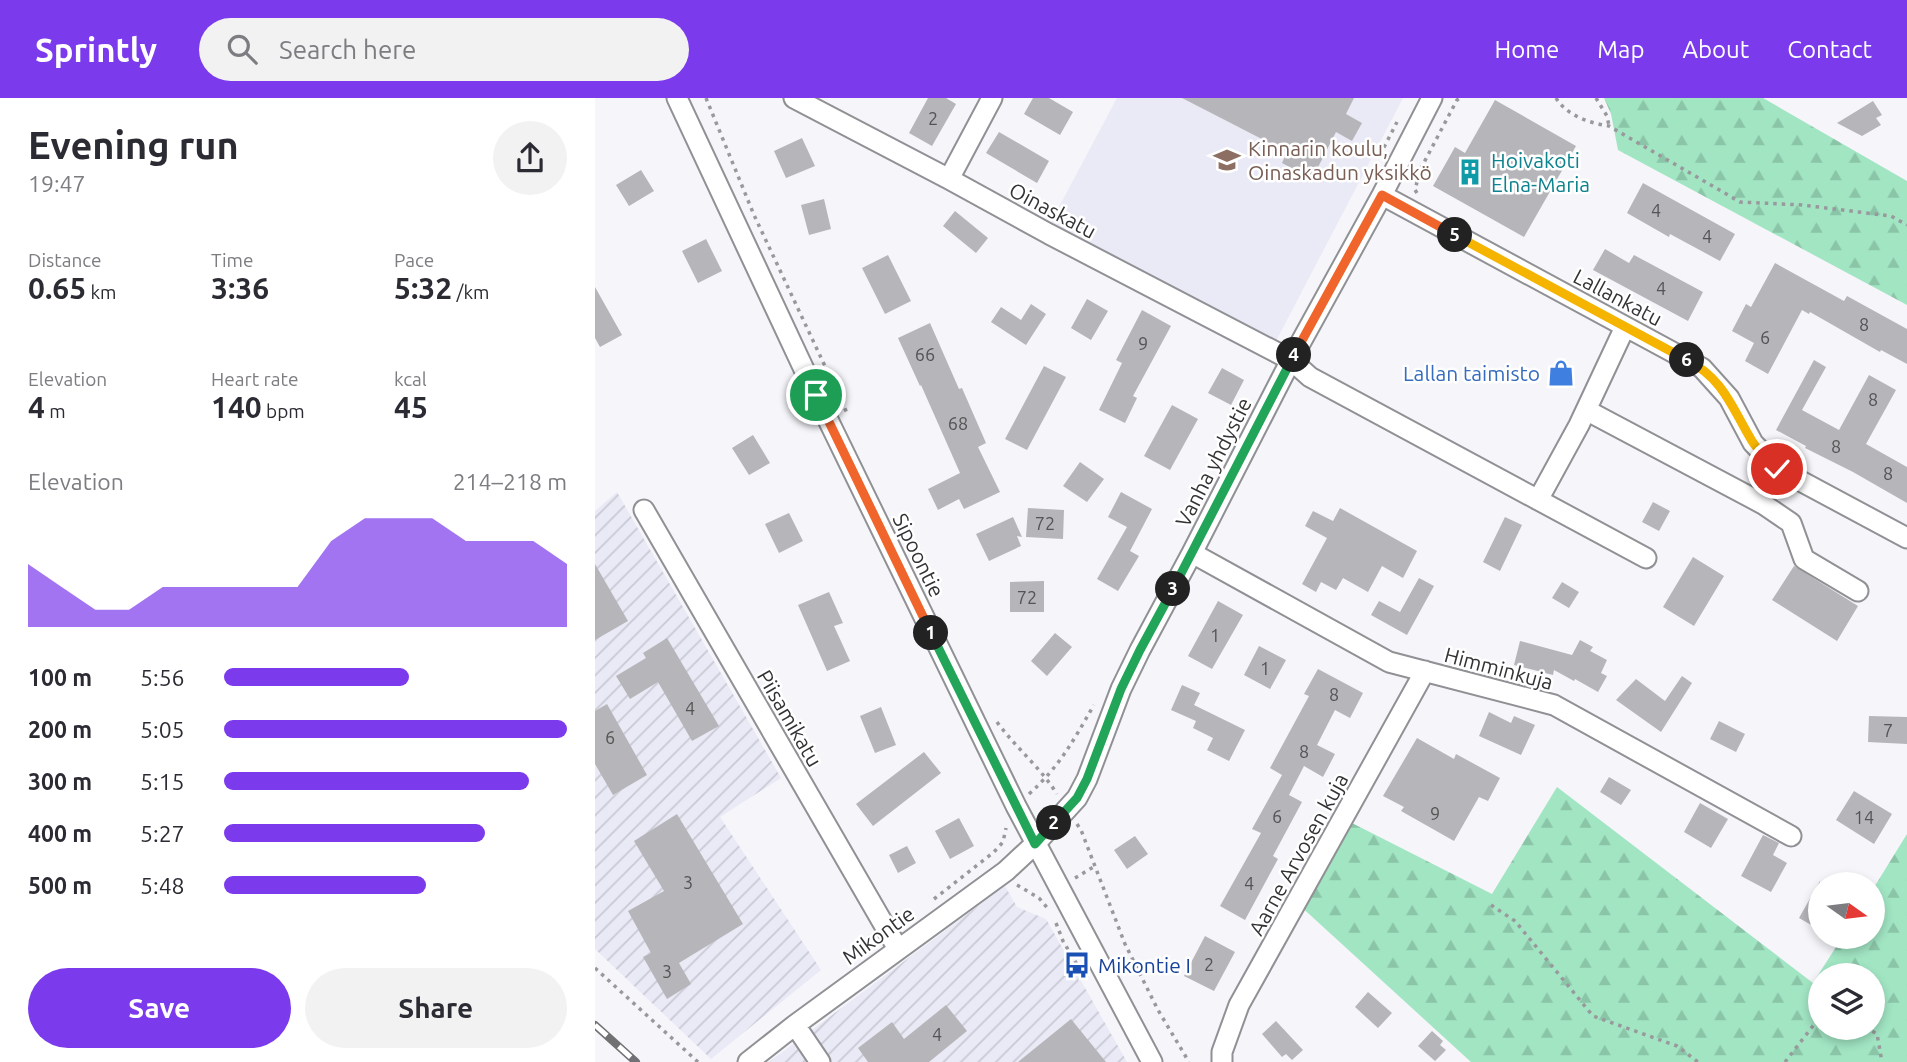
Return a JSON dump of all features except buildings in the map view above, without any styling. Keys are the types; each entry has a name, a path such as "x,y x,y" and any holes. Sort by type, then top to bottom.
{"street":[{"name":"Oinaskatu","path":"794,98 1291,360 1310,377 1646,558"},
{"path":"949,178 992,98"},
{"name":"Vanha yhdystie","path":"1035,844 1077,798 1131,669 1291,360 1432,98"},
{"name":"Sipoontie","path":"682,100 816,395 1035,844 1152,1062"},
{"name":"Lallankatu","path":"1382,195 1702,368 1729,398 1753,443 1777,469 1907,538"},
{"path":"1538,500 1586,410 1625,327"},
{"path":"1586,410 1763,504 1791,523 1804,559 1858,591"},
{"name":"Piisamikatu","path":"644,510 898,949"},
{"name":"Himminkuja","path":"1192,553 1389,662 1554,705 1790,836"},
{"name":"Aarne Arvosen kuja","path":"1222,1062 1222,1052 1239,1005 1425,671"},
{"name":"Mikontie","path":"748,1062 1006,871 1035,844"},
{"path":"795,1025 820,1062"}],"path":[{"path":"706,98 754,215 848,416"},
{"path":"1556,98 1560,104 1588,123 1609,126 1740,202 1802,205 1891,216 1907,225"},
{"path":"1596,98 1607,116 1609,126"},
{"path":"1420,170 1458,99"},
{"path":"991,714 1005,733 1047,777 1081,830 1125,944 1158,1010 1189,1062"},
{"path":"1039,898 1050,912"},
{"path":"1490,905 1515,921 1593,1016 1677,1046 1698,1062"},
{"path":"1054,920 1085,978"},
{"path":"595,968 698,1062"},
{"path":"1785,1062 1808,1033"},
{"path":"1878,1040 1882,1062"}],"shaded area":[{"name":"Kinnarin koulu, Oinaskadun yksikkö","path":"1117,98 1403,98 1276,341 1051,222"},
{"path":"617,492 781,778 720,817 821,970 711,1059 595,949 595,511"},
{"path":"1005,886 1017,907 1046,919 1127,1062 769,1062"}],"green space":[{"path":"1604,98 1763,98 1907,181 1907,305 1618,150 1611,114"},
{"path":"1557,787 1808,979 1808,1040 1885,1040 1885,963 1826,963 1835,949 1885,949 1884,872 1907,834 1907,1062 1471,1062 1297,903 1344,819 1492,894"}],"railway":[{"path":"595,1025 636,1062"}],"place":[{"name":"Kinnarin koulu, Oinaskadun yksikkö","path":"1227,160"},
{"name":"Hoivakoti Elna-Maria","path":"1470,172"},
{"name":"Lallan taimisto","path":"1561,373"},
{"name":"Mikontie I","path":"1077,965"}],"route":[{"path":"816,395 1035,844 1077,798 1087,779 1121,689 1140,650 1291,360 1382,195 1702,368 1729,398 1753,443 1777,469"}]}
